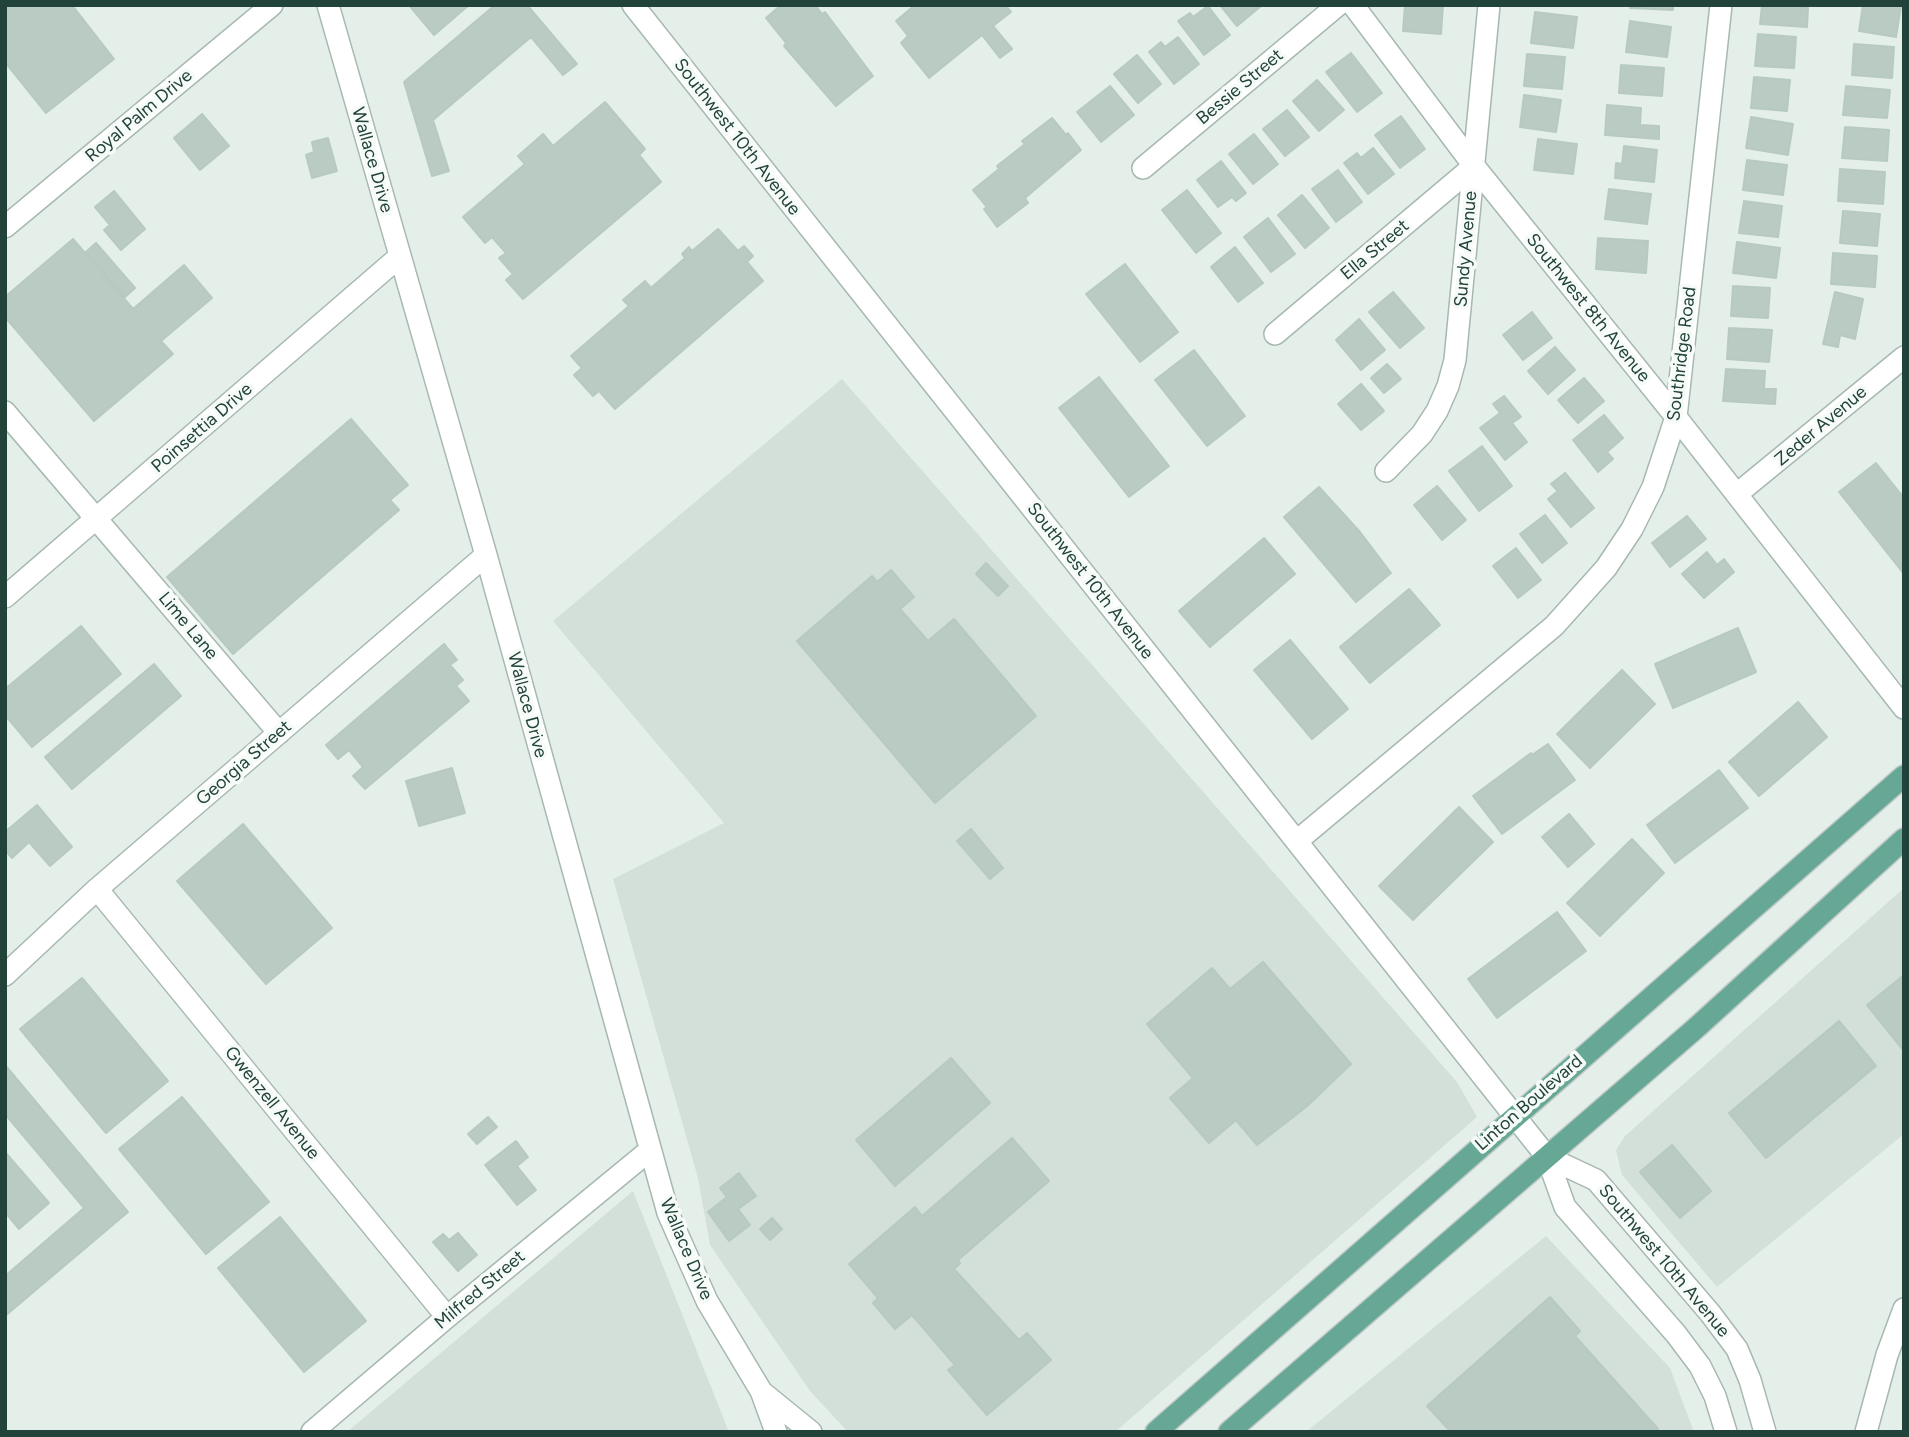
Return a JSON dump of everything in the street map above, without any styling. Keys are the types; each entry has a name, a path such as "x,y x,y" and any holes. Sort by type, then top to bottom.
{"main road":[{"name":"Linton Boulevard","path":"1156,1432 1904,776"},
{"path":"1229,1432 1706,1020 1904,839"}],"street":[{"name":"Royal Palm Drive","path":"5,228 272,5"},
{"name":"Wallace Drive","path":"328,5 486,555 668,1213 720,1324 761,1391 776,1432"},
{"name":"Southwest 10th Avenue","path":"633,5 1547,1157 1565,1207 1676,1334 1700,1366 1715,1396 1726,1432"},
{"name":"Bessie Street","path":"1143,168 1338,5"},
{"name":"Southwest 8th Avenue","path":"1353,5 1474,166 1676,417 1904,708"},
{"name":"Sundy Avenue","path":"1386,471 1422,434 1437,411 1448,386 1457,345 1489,5"},
{"name":"Southridge Road","path":"1297,841 1554,626 1606,568 1632,529 1653,487 1676,417 1721,5"},
{"name":"Ella Street","path":"1275,334 1474,166"},
{"name":"Poinsettia Drive","path":"5,597 399,257"},
{"name":"Zeder Avenue","path":"1737,495 1904,357"},
{"path":"5,412 97,519"},
{"name":"Lime Lane","path":"97,519 279,733"},
{"name":"Georgia Street","path":"5,975 97,890 486,555"},
{"name":"Gwenzell Avenue","path":"97,890 447,1317"},
{"name":"Milfred Street","path":"312,1432 650,1150"},
{"name":"Southwest 10th Avenue","path":"1547,1157 1596,1180 1710,1313 1737,1349 1750,1380 1765,1432"},
{"path":"1866,1432 1886,1355 1904,1309"},
{"name":"Wallace Drive","path":"761,1391 811,1432"}],"shaded area":[{"path":"842,379 1457,1082 1477,1117 1115,1432 848,1432 810,1391 710,1245 698,1178 613,879 724,823 553,621"},
{"path":"1904,888 1904,1134 1717,1287 1622,1175 1616,1150 1625,1136"},
{"path":"633,1191 729,1432 347,1432"},
{"path":"1546,1236 1670,1368 1694,1432 1306,1432"}],"building":[{"path":"5,5 72,5 114,59 46,113 5,62"},
{"path":"409,5 469,5 434,35"},
{"path":"495,5 527,5 577,64 563,75 531,37 433,120 449,171 432,176 404,82"},
{"path":"781,5 815,5 822,14 825,12 873,76 836,106 784,46 786,43 766,18"},
{"path":"915,5 1005,5 1011,12 993,26 1012,49 1000,58 982,35 929,78 901,43 908,36 896,21"},
{"path":"1220,5 1260,5 1261,6 1237,26"},
{"path":"1405,5 1443,5 1441,34 1403,31"},
{"path":"1631,5 1673,5 1673,10 1630,8"},
{"path":"1762,5 1800,5 1800,8 1808,8 1807,27 1760,24"},
{"path":"1863,5 1901,6 1896,37 1859,31"},
{"path":"1208,6 1230,35 1204,55 1178,21 1190,13 1193,17"},
{"path":"1535,12 1577,17 1573,48 1531,43"},
{"path":"1630,21 1671,27 1667,57 1626,52"},
{"path":"1758,34 1796,37 1794,68 1755,66"},
{"path":"1178,37 1199,64 1174,84 1149,52 1161,42 1165,47"},
{"path":"1854,44 1894,47 1892,78 1852,75"},
{"path":"1351,53 1382,93 1357,112 1326,72"},
{"path":"1527,54 1565,57 1562,89 1524,86"},
{"path":"1137,55 1161,84 1138,103 1114,74"},
{"path":"1621,65 1664,68 1662,96 1619,93"},
{"path":"1754,77 1790,80 1787,111 1751,108"},
{"path":"1317,80 1344,110 1319,131 1293,101"},
{"path":"1110,86 1134,115 1101,142 1077,112"},
{"path":"1846,86 1890,90 1887,118 1843,115"},
{"path":"1524,95 1561,100 1556,132 1520,127"},
{"path":"605,102 645,149 639,155 661,182 523,299 506,280 513,274 499,258 506,253 492,237 485,243 463,217 525,164 518,156 543,134 553,146"},
{"path":"1607,105 1641,108 1640,125 1659,126 1659,139 1605,135"},
{"path":"1287,110 1309,137 1285,156 1263,129"},
{"path":"202,114 229,146 200,170 174,138"},
{"path":"1401,116 1425,149 1400,168 1375,135"},
{"path":"1751,117 1793,124 1788,155 1746,148"},
{"path":"1052,118 1081,150 1025,198 1028,203 997,227 984,209 987,207 973,190 1025,144 1022,141"},
{"path":"1845,127 1889,130 1887,161 1842,158"},
{"path":"1254,134 1278,164 1253,184 1229,154"},
{"path":"328,138 337,171 312,178 306,155 314,152 312,142"},
{"path":"1538,139 1577,144 1573,174 1534,170"},
{"path":"1624,146 1657,150 1654,182 1615,178 1616,163 1622,164"},
{"path":"1373,148 1394,174 1368,194 1344,163 1357,153 1361,158"},
{"path":"1747,160 1787,165 1783,195 1743,190"},
{"path":"1221,161 1246,193 1236,201 1232,197 1218,207 1197,180"},
{"path":"1840,169 1885,172 1883,204 1838,201"},
{"path":"1338,170 1362,202 1336,222 1312,189"},
{"path":"1609,189 1651,194 1647,224 1605,219"},
{"path":"1187,190 1221,233 1196,253 1162,210"},
{"path":"114,191 145,229 121,250 104,230 110,225 95,207"},
{"path":"1302,195 1329,228 1305,248 1278,215"},
{"path":"1744,201 1782,206 1778,237 1739,233"},
{"path":"1843,211 1880,214 1877,246 1840,243"},
{"path":"1268,218 1295,254 1271,272 1244,237"},
{"path":"718,229 738,251 744,246 753,256 747,262 763,281 615,409 599,391 593,396 574,375 582,368 571,356 629,306 623,300 645,281 651,288 685,258 682,254 689,247 692,251"},
{"path":"1598,238 1648,241 1646,273 1596,269"},
{"path":"73,239 133,309 184,265 212,298 161,341 173,354 94,421 5,317 5,297"},
{"path":"1737,242 1780,248 1776,278 1733,273"},
{"path":"96,243 135,288 125,297 86,252"},
{"path":"1235,247 1263,283 1238,302 1211,267"},
{"path":"1833,253 1877,256 1875,287 1831,284"},
{"path":"1125,264 1178,332 1140,362 1086,294"},
{"path":"1733,286 1770,288 1768,318 1731,316"},
{"path":"1393,292 1424,328 1400,348 1369,312"},
{"path":"1835,292 1863,299 1855,339 1840,335 1838,347 1823,344"},
{"path":"1532,312 1552,338 1523,360 1503,335"},
{"path":"1359,319 1385,350 1361,370 1336,340"},
{"path":"1729,328 1772,330 1769,362 1727,359"},
{"path":"1555,347 1575,370 1548,394 1528,371"},
{"path":"1194,350 1245,416 1207,446 1155,380"},
{"path":"1387,364 1401,379 1384,393 1371,378"},
{"path":"1726,369 1765,371 1764,389 1776,389 1775,404 1723,401"},
{"path":"1099,377 1169,466 1129,497 1059,408"},
{"path":"1584,378 1604,401 1578,423 1558,400"},
{"path":"1361,384 1384,411 1361,430 1338,404"},
{"path":"1504,396 1521,417 1512,423 1527,442 1505,460 1480,428 1500,413 1493,404"},
{"path":"1604,415 1623,438 1607,452 1613,459 1598,472 1573,440"},
{"path":"351,419 408,485 390,500 399,510 233,654 167,577"},
{"path":"1482,446 1512,486 1479,511 1449,471"},
{"path":"1876,463 1904,498 1904,574 1839,492"},
{"path":"1565,473 1594,508 1571,527 1548,499 1558,491 1551,484"},
{"path":"1437,486 1466,520 1442,540 1414,505"},
{"path":"1319,487 1360,532 1391,573 1356,602 1284,517"},
{"path":"1545,515 1567,543 1542,563 1520,534"},
{"path":"1687,516 1706,539 1670,567 1652,543"},
{"path":"1264,538 1295,574 1210,647 1179,611"},
{"path":"1516,548 1541,580 1518,598 1493,566"},
{"path":"1707,552 1717,565 1724,559 1734,572 1704,598 1682,574"},
{"path":"986,563 1008,586 998,596 976,574"},
{"path":"891,570 914,597 900,609 928,641 954,619 1036,716 935,803 797,641 872,576 877,582"},
{"path":"1409,589 1440,625 1370,683 1340,647"},
{"path":"81,626 121,674 32,747 5,715 5,689"},
{"path":"1738,628 1756,672 1673,708 1655,664"},
{"path":"1290,640 1348,709 1312,739 1254,670"},
{"path":"444,644 457,660 450,665 463,680 456,686 469,701 365,789 353,776 363,767 349,750 338,759 326,745"},
{"path":"154,664 181,696 72,789 45,757"},
{"path":"1622,670 1655,704 1590,768 1557,734"},
{"path":"1798,702 1827,737 1759,796 1729,762"},
{"path":"1548,744 1575,780 1502,834 1473,796 1531,753 1532,755"},
{"path":"452,768 465,813 419,826 406,781"},
{"path":"1719,770 1748,808 1675,863 1647,825"},
{"path":"37,805 72,847 50,866 29,842 12,858 5,850 5,832"},
{"path":"1459,807 1493,842 1413,920 1379,886"},
{"path":"1569,814 1594,844 1568,867 1542,837"},
{"path":"243,824 332,928 266,984 177,881"},
{"path":"971,829 1003,868 990,879 957,841"},
{"path":"1632,839 1664,873 1600,936 1567,903"},
{"path":"1557,912 1586,951 1497,1018 1468,979"},
{"path":"1263,962 1351,1064 1306,1107 1257,1145 1236,1120 1209,1143 1170,1098 1193,1078 1147,1024 1212,968 1230,989"},
{"path":"1904,975 1904,1051 1867,1005"},
{"path":"82,978 168,1081 106,1133 20,1029"},
{"path":"1839,1021 1876,1066 1766,1158 1729,1113"},
{"path":"951,1058 990,1103 895,1186 856,1140"},
{"path":"5,1065 128,1212 5,1316 5,1276 84,1208 5,1114"},
{"path":"182,1097 269,1202 206,1254 119,1149"},
{"path":"488,1117 497,1127 477,1144 468,1134"},
{"path":"1012,1138 1049,1181 958,1260 960,1263 954,1269 1019,1340 1027,1333 1051,1360 987,1415 948,1370 955,1365 912,1315 895,1329 873,1303 878,1298 849,1264 915,1207 922,1216"},
{"path":"516,1141 528,1157 517,1166 536,1190 517,1205 485,1165"},
{"path":"1672,1145 1711,1191 1680,1218 1640,1172"},
{"path":"5,1152 49,1203 19,1229 5,1212"},
{"path":"739,1173 756,1196 738,1209 750,1225 729,1241 708,1212 727,1197 720,1188"},
{"path":"280,1217 366,1321 304,1372 218,1268"},
{"path":"772,1218 782,1229 770,1240 760,1229"},
{"path":"458,1233 477,1255 458,1271 433,1242 443,1234 449,1240"},
{"path":"1550,1297 1580,1331 1575,1336 1658,1429 1655,1432 1451,1432 1427,1406"}]}
